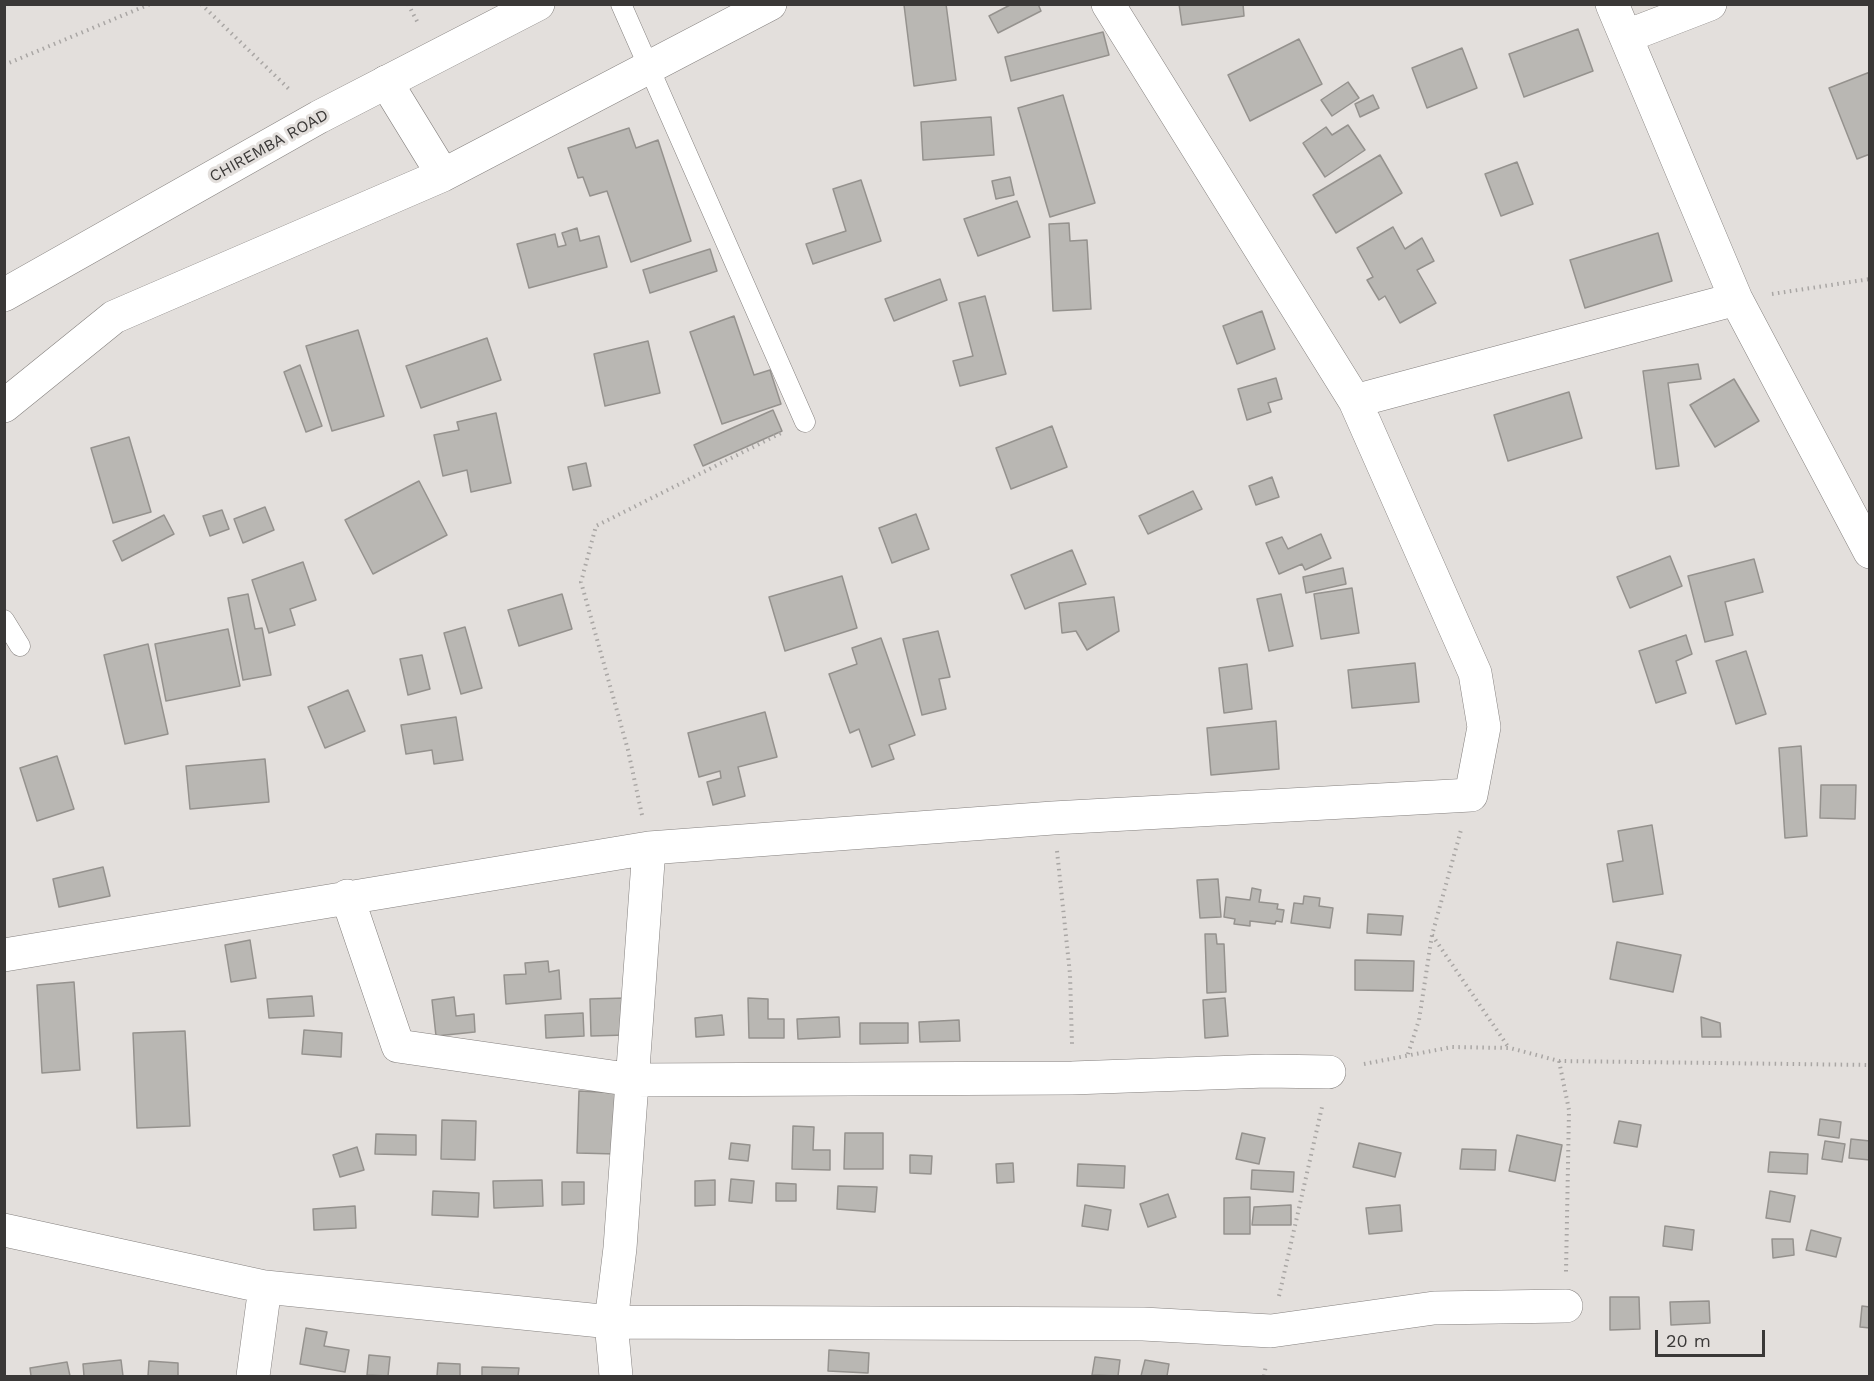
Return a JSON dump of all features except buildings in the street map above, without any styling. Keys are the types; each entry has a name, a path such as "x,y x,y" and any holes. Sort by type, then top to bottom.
{"street":[{"name":"CHIREMBA ROAD","path":"4,295 319,117 538,4"},
{"path":"4,406 114,317 442,175 770,4"},
{"path":"4,955 347,896 649,848 1053,818 1471,795 1484,727 1475,673 1355,401 1108,4"},
{"path":"1612,4 1736,299 1869,552"},
{"path":"1627,36 1710,4"},
{"path":"386,82 442,175"},
{"path":"1355,401 1736,299"},
{"path":"616,1377 611,1322 620,1248 649,848"},
{"path":"347,896 398,1046 633,1080 1072,1078 1266,1071 1329,1072"},
{"path":"4,1230 265,1287 611,1322 1143,1324 1271,1331 1434,1308 1566,1306"},
{"path":"253,1377 265,1287"}],"lane":[{"path":"621,4 805,422"},
{"path":"4,620 20,646"}],"path":[{"path":"4,65 150,4"},
{"path":"201,4 319,117"},
{"path":"1736,299 1869,279"},
{"path":"649,848 627,750 581,582 596,526 805,422"},
{"path":"1408,1054 1419,1020 1432,935 1471,795"},
{"path":"1053,818 1070,974 1072,1078"},
{"path":"1432,935 1510,1048"},
{"path":"1264,1377 1271,1331 1329,1072 1408,1054 1452,1047 1510,1048 1559,1060 1869,1065"},
{"path":"1559,1060 1569,1110 1566,1306"}]}
